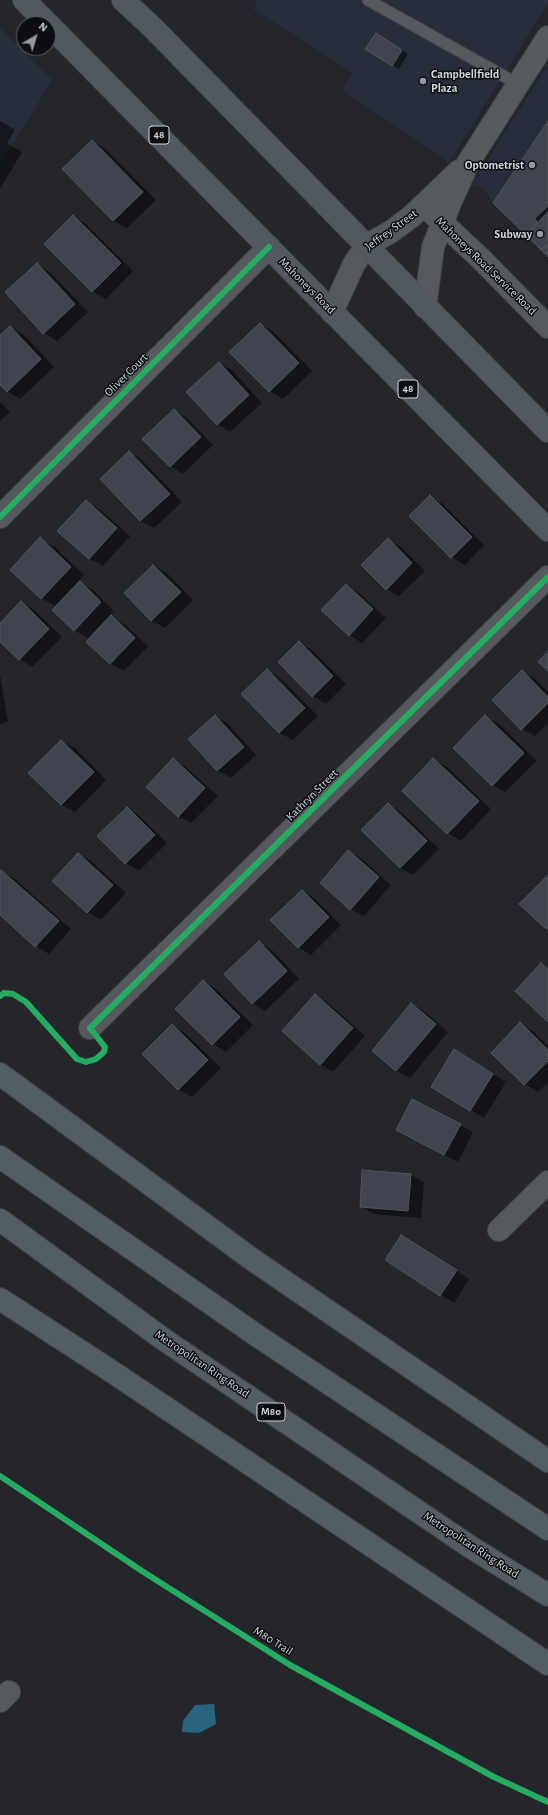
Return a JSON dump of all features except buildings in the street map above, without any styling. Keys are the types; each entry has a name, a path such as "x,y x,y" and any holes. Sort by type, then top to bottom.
{"highway":[{"path":"0,1074 253,1260 548,1461"},
{"path":"0,1157 259,1337 548,1529"},
{"name":"Metropolitan Ring Road","path":"0,1220 166,1341 472,1548 548,1595"},
{"path":"0,1299 160,1403 548,1664"}],"main road":[{"name":"Mahoneys Road","path":"24,0 40,16"},
{"path":"123,0 152,27 548,431"},
{"name":"Mahoneys Road","path":"56,32 548,530"}],"street":[{"name":"Jeffrey Street","path":"425,307 431,260 441,223 468,163 548,37"},
{"name":"Jeffrey Street","path":"332,312 354,264 366,246 392,231 424,205 468,163"},
{"name":"Mahoneys Road Service Road","path":"424,205 441,223 480,258 548,327"},
{"name":"Oliver Court","path":"0,517 268,247"},
{"name":"Kathryn Street","path":"90,1028 548,577"},
{"path":"499,1230 548,1182"}],"lane":[{"path":"368,0 518,84"}],"shaded area":[{"name":"Campbellfield Plaza","path":"258,0 548,0 548,3 449,163 342,90 353,73 253,9"},
{"path":"0,28 16,44 16,56 28,56 52,80 0,165"},
{"path":"548,65 548,257 493,203 482,187 471,186"}],"water":[{"path":"214,1704 216,1724 199,1733 182,1732 183,1721 195,1705"}],"cycle path":[{"path":"0,517 269,247"},
{"path":"0,996 4,993 13,994 26,1002 77,1059 86,1062 96,1059 104,1052 105,1047 90,1028 548,577"},
{"name":"M80 Trail","path":"0,1476 142,1571 290,1665 494,1777 548,1802"}],"place":[{"name":"Campbellfield Plaza","path":"423,81"},
{"name":"Optometrist","path":"532,165"},
{"name":"Subway","path":"540,234"}]}
